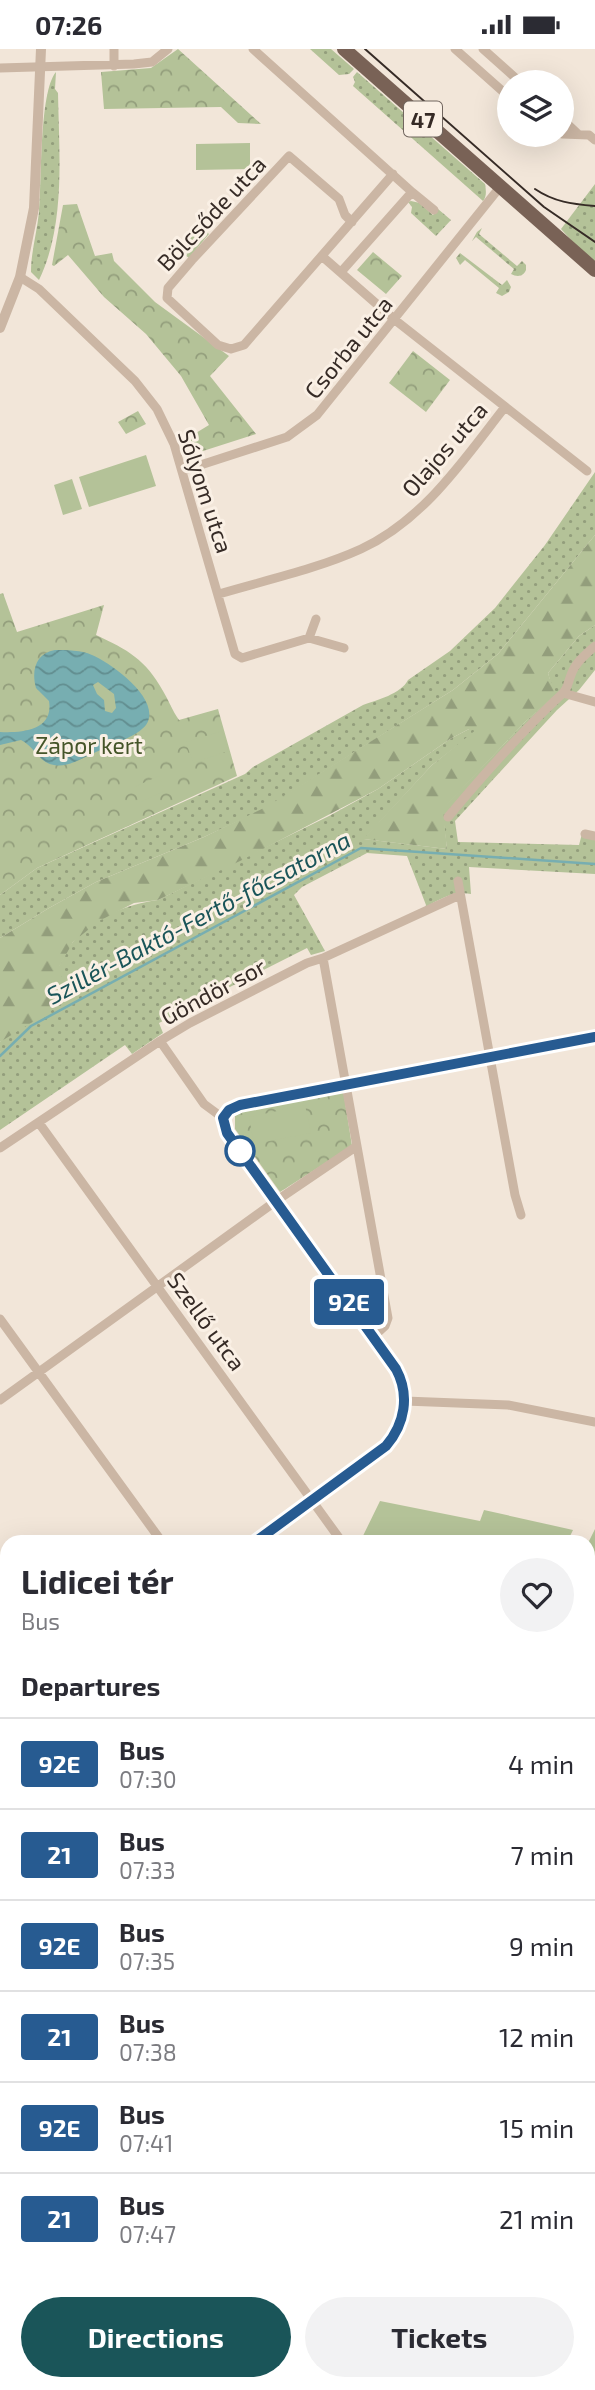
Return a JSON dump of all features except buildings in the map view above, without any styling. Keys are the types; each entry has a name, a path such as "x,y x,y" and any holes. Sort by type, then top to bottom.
{"main road":[{"name":"47","path":"346,50 595,270"}],"street":[{"path":"0,328 20,277 34,208 41,49"},
{"path":"114,49 114,66"},
{"path":"0,68 114,66 152,62 168,49"},
{"path":"253,49 434,210"},
{"path":"455,49 497,86"},
{"path":"483,49 507,70"},
{"path":"574,130 578,134"},
{"path":"574,134 593,134"},
{"name":"Bölcsőde utca","path":"352,222 345,215 339,199 289,156 192,260 168,288 166,295 218,345 231,349 244,345 323,257 393,174"},
{"name":"Csorba utca","path":"182,471 267,445 299,430 317,415 396,320 500,187"},
{"path":"341,272 412,192"},
{"path":"323,257 396,320 587,471"},
{"name":"Sólyom utca","path":"20,277 39,289 135,381 157,409 174,444 238,657 309,638"},
{"name":"Olajos utca","path":"219,594 346,555 393,530 430,499 505,407"},
{"path":"316,619 309,638 344,648"},
{"path":"448,817 512,744 554,699 563,693 579,661 595,646"},
{"path":"563,693 595,702"},
{"path":"585,834 595,836"},
{"path":"458,881 515,1195 521,1215"},
{"name":"Göndör sor","path":"0,1149 190,1023 307,964 460,895"},
{"path":"323,958 388,1318 386,1326 373,1337"},
{"path":"223,1118 229,1110 240,1105 595,1037"},
{"path":"160,1041 204,1104 223,1118 227,1133 400,1375 403,1385 405,1401 397,1430 386,1446 264,1535"},
{"name":"Szellő utca","path":"39,1123 337,1535"},
{"path":"0,1400 276,1201 357,1146"},
{"path":"0,1319 157,1535"},
{"path":"405,1401 508,1405 595,1422"}],"green space":[{"path":"178,49 261,124 238,123 221,107 104,109 101,72 151,68"},
{"path":"310,49 331,49 354,69 349,74 339,75"},
{"path":"56,72 59,188 54,236 39,280 31,272 31,264 39,212 44,117"},
{"path":"357,72 485,184 486,195 483,201 353,86 353,77"},
{"path":"250,143 250,169 196,170 196,144"},
{"path":"595,184 595,266 561,229"},
{"path":"408,202 420,203 433,215 438,209 451,220 436,236 411,213 412,207"},
{"path":"77,204 95,256 112,253 114,261 155,302 229,356 210,376 256,434 203,451 194,449 186,439 209,425 181,376 146,334 104,297 68,255 52,265 63,205"},
{"path":"200,226 209,234 189,258 178,250"},
{"path":"482,228 479,234 517,266 522,261 526,265 522,275 511,274 514,269 476,237 472,241"},
{"path":"373,252 402,276 386,294 357,270"},
{"path":"460,253 502,285 507,280 511,287 509,292 502,296 496,293 499,288 465,260 460,265 456,258"},
{"path":"413,351 450,380 426,412 389,383"},
{"path":"138,411 146,424 126,434 118,422"},
{"path":"146,455 156,486 89,507 79,477"},
{"path":"595,472 595,535 498,654 453,690 266,808 96,882 0,938 0,895 37,868 245,774 363,705 394,693 450,651 495,608 545,545"},
{"path":"72,479 82,509 63,515 54,485"},
{"path":"595,535 595,625 579,636 548,673 555,695 524,723 443,809 447,849 363,839 432,765 477,729 469,729 450,739 378,789 240,861 158,900 134,903 99,921 73,942 59,967 66,996 57,1007 0,1042 0,938 96,882 204,837 266,807 453,690 498,654"},
{"name":"Zápor kert","path":"3,593 17,632 104,605 96,635 127,651 142,663 156,680 179,720 218,709 237,776 37,868 0,895 0,594"},
{"path":"595,625 595,670 455,821 458,842 579,845 583,830 595,833 595,874 469,867 471,894 447,897 425,908 407,856 367,853 302,887 294,895 325,951 311,955 307,948 159,1023 163,1033 132,1054 125,1045 0,1130 0,1042 32,1007 73,942 90,925 112,913 158,900 329,816 378,789 450,739 469,729 479,729 432,765 364,839 447,849 442,809 554,695 548,673 579,636"},
{"path":"222,731 228,751 193,763 186,742"},
{"path":"159,776 165,791 140,802 134,787"},
{"path":"343,1089 352,1146 280,1192 235,1129 235,1116 244,1111"},
{"path":"305,1105 311,1133 254,1144 249,1117"},
{"path":"380,1501 480,1521 484,1510 573,1530 570,1535 363,1535"}],"water":[{"path":"69,650 88,653 122,674 141,694 147,705 149,715 146,725 122,741 64,765 49,764 21,740 0,745 0,732 26,731 46,719 49,701 36,688 34,675 36,663 49,652","holes":["98,682 114,694 116,708 112,713 105,711 104,700 93,685"]}],"waterway":[{"name":"Szillér-Baktó-Fertő-főcsatorna","path":"0,1056 31,1026 361,848 595,864"}],"tram line":[{"path":"365,49 544,207 595,242"},
{"path":"535,189 564,202 595,206"}],"bus line":[{"name":"92E","path":"264,1535 386,1446 400,1424 405,1401 403,1385 396,1369 227,1133 223,1118 229,1110 240,1105 595,1037"}]}
